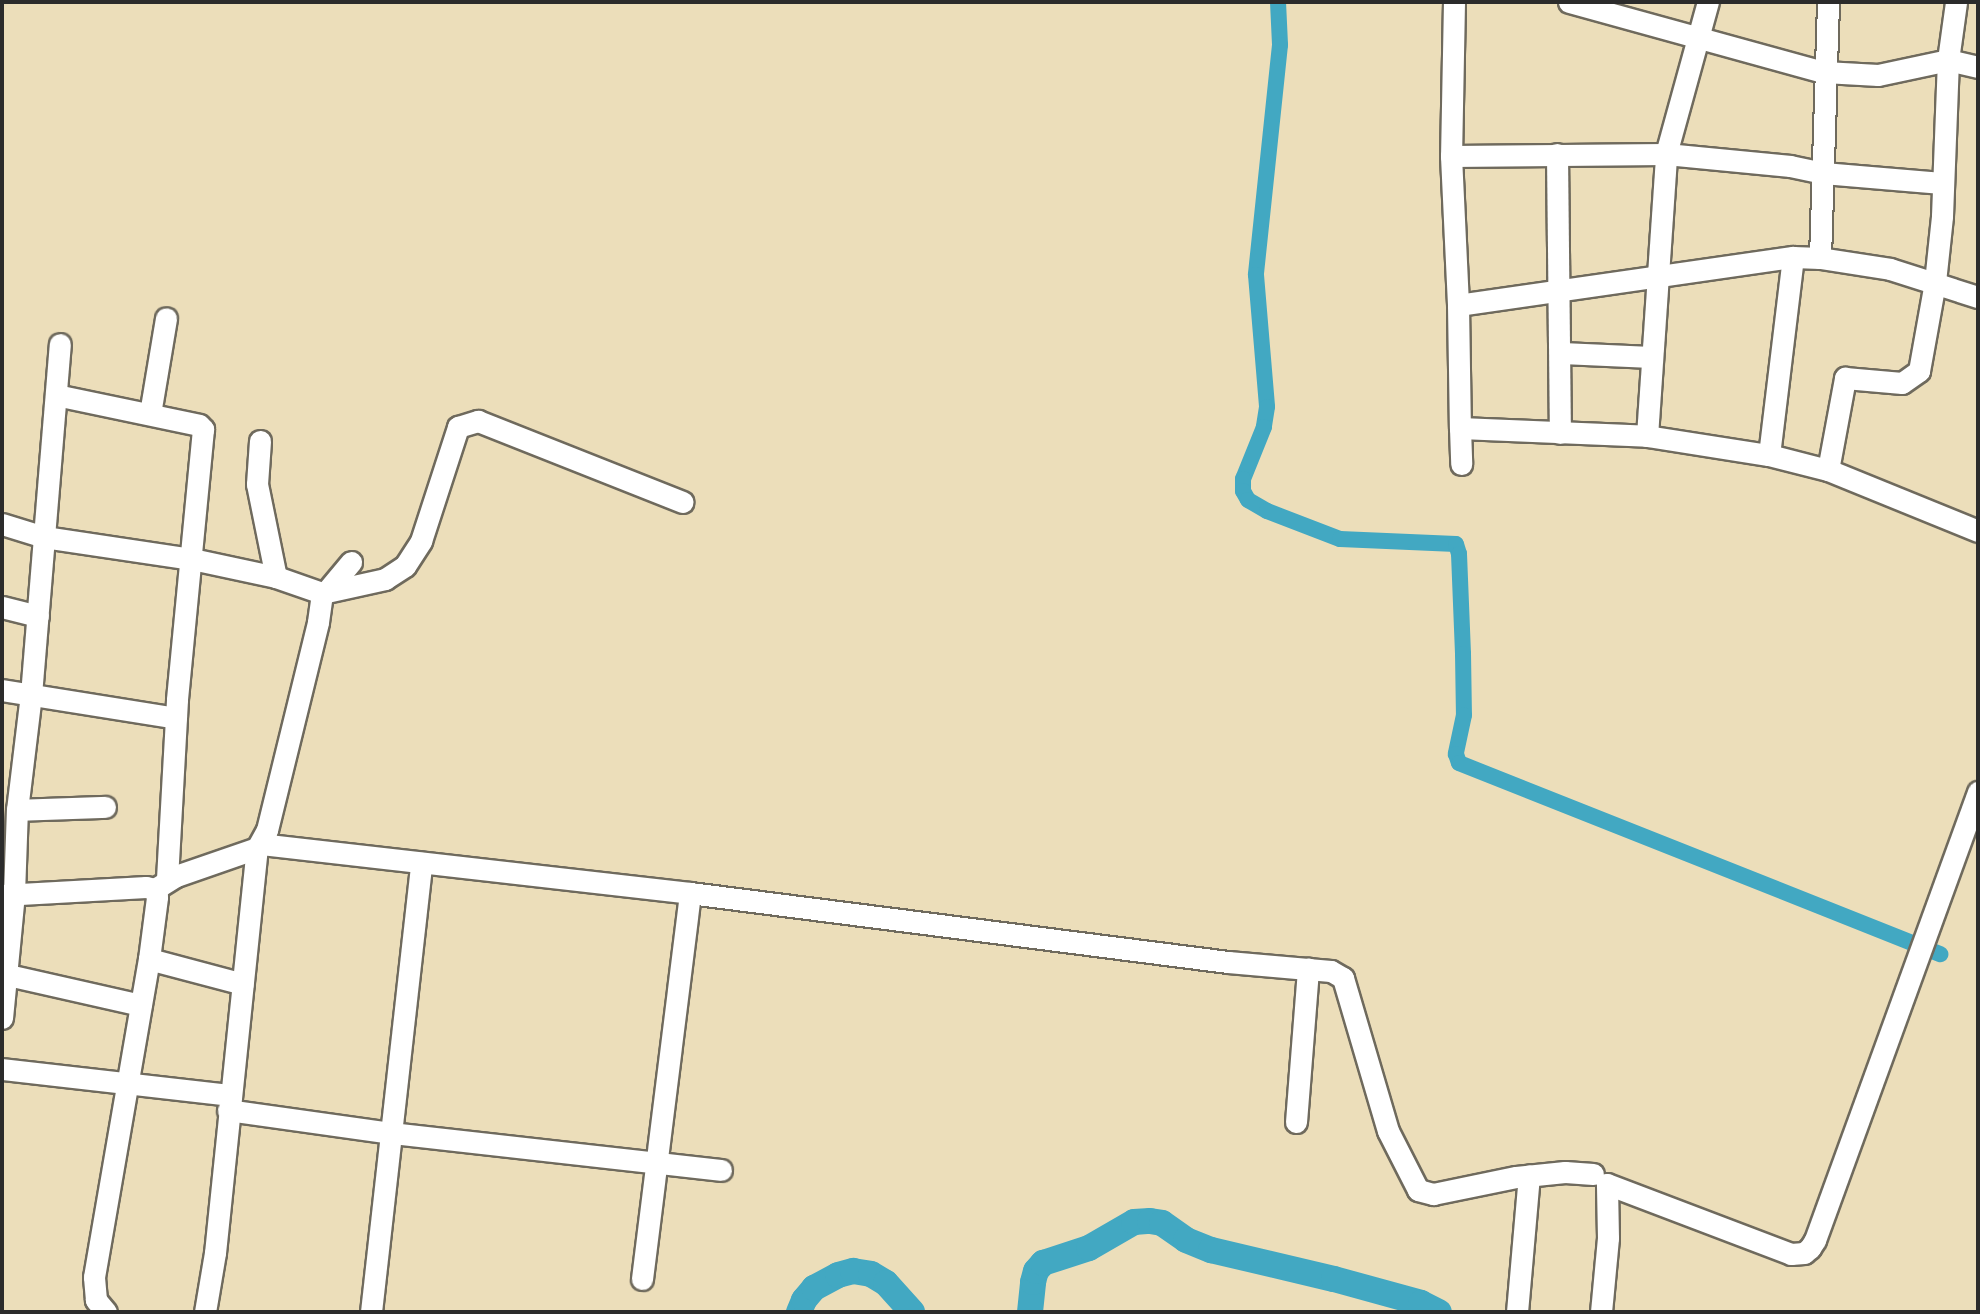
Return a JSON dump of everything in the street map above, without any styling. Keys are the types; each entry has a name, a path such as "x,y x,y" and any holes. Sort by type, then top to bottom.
{"street":[{"path":"1454,2 1451,156 1458,305 1461,464"},
{"path":"1569,2 1824,72 1878,75 1948,60 1978,67"},
{"path":"1647,436 1666,154 1708,2"},
{"path":"1819,258 1828,2"},
{"path":"1828,470 1842,382 1845,378 1902,383 1919,371 1935,282 1948,60 1956,2"},
{"path":"1451,156 1666,154 1790,166 1824,173 1942,183"},
{"path":"1557,155 1560,433"},
{"path":"1458,305 1793,257 1819,258 1890,269 1978,298"},
{"path":"1769,455 1793,257"},
{"path":"150,414 166,318"},
{"path":"2,1018 8,975 12,813 31,695 60,344"},
{"path":"1561,353 1652,358"},
{"path":"57,394 198,425 203,429 161,885 94,1277 96,1300 106,1312"},
{"path":"2,524 44,537 192,559 276,577 324,592 385,579 405,566 421,541 458,427 478,421 683,502"},
{"path":"1460,428 1647,436 1769,455 1828,470 1978,531"},
{"path":"260,441 257,484 276,577"},
{"path":"205,1312 215,1253 229,1102 259,846 267,830 324,592 351,562"},
{"path":"2,607 38,615"},
{"path":"2,690 176,718"},
{"path":"1601,1312 1608,1238 1607,1184 1791,1254 1804,1253 1815,1240 1978,792"},
{"path":"12,813 105,807"},
{"path":"8,894 161,885 259,846 690,893 1228,962 1331,971 1343,978 1388,1131 1418,1190 1433,1194 1529,1176 1565,1172 1592,1174"},
{"path":"371,1312 421,863"},
{"path":"642,1279 690,893"},
{"path":"149,959 243,984"},
{"path":"1296,1122 1308,968"},
{"path":"8,975 141,1006"},
{"path":"2,1069 127,1085 392,1133 721,1170"},
{"path":"1517,1312 1529,1176"}],"waterway":[{"path":"1278,2 1280,45 1256,275 1267,407 1264,427 1243,479 1243,491 1248,500 1267,511 1340,539 1456,544 1459,554 1464,715 1456,754 1459,763 1940,954"},
{"path":"1030,1312 1033,1282 1036,1271 1043,1263 1089,1248 1134,1222 1150,1221 1162,1223 1186,1240 1211,1250 1334,1279 1421,1303 1439,1312"},
{"path":"799,1312 804,1300 814,1288 838,1275 853,1271 871,1274 886,1283 912,1312"}]}
